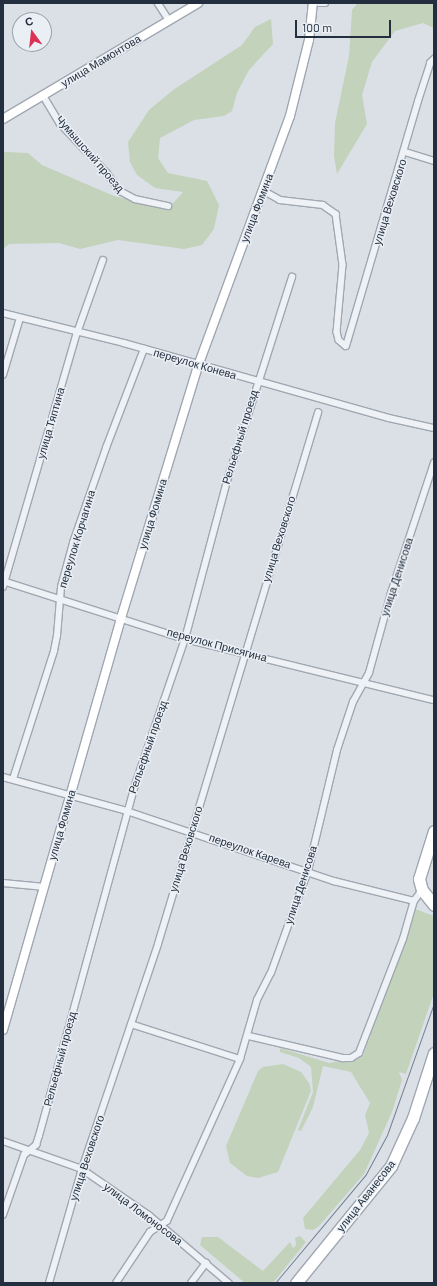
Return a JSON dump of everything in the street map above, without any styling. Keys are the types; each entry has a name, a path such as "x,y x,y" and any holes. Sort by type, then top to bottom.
{"highway":[{"path":"434,831 419,879 422,890 434,905"},
{"name":"улица Аванесова","path":"296,1283 391,1166 410,1125 434,1053"}],"street":[{"path":"158,3 169,20"},
{"name":"улица Мамонтова","path":"3,119 198,3"},
{"name":"улица Фомина","path":"3,1030 122,618 198,366 264,190 296,95 310,40 313,3"},
{"path":"319,3 325,3"},
{"name":"улица Веховского","path":"264,190 280,200 323,205 336,214 343,265 337,332 339,340 346,346 418,101 430,62 434,59"},
{"name":"Чумышский проезд","path":"43,96 60,124 107,173 120,191 134,199 168,206"},
{"path":"404,152 434,161"},
{"name":"улица Тяптина","path":"4,583 77,333 103,260"},
{"name":"Рельефный проезд","path":"3,1215 24,1155 32,1150 39,1136 127,811 145,753 186,639 227,481 256,382 292,277"},
{"name":"переулок Конева","path":"3,313 144,349 198,366 389,418 434,428"},
{"path":"3,375 20,318"},
{"name":"переулок Корчагина","path":"13,779 54,651 61,587 73,543 106,448 144,349"},
{"name":"улица Веховского","path":"49,1283 82,1170 131,1024 192,831 244,653 318,413"},
{"name":"улица Денисова","path":"116,1283 150,1232 160,1224 167,1221 249,1036 257,1000 271,973 308,871 337,750 353,702 365,684 417,509 434,463"},
{"name":"переулок Присягина","path":"4,583 60,598 186,639 434,700"},
{"name":"переулок Карева","path":"3,777 71,795 192,831 334,881 414,901"},
{"path":"3,883 45,887"},
{"path":"249,1036 343,1058 351,1058 359,1053 403,939 414,901 422,890"},
{"path":"131,1024 240,1059"},
{"name":"улица Ломоносова","path":"3,1141 32,1150 82,1170 160,1224 229,1283"},
{"path":"191,1283 206,1263"}],"green space":[{"path":"434,3 434,28 423,23 395,31 372,62 362,95 367,124 337,174 334,156 335,123 349,56 352,10 357,4"},
{"path":"271,19 273,44 249,70 237,93 232,111 224,116 194,120 160,138 158,158 168,173 207,181 219,205 214,229 202,245 184,249 118,240 80,249 59,243 9,244 3,249 3,153 6,152 28,153 42,165 114,196 168,209 183,192 155,188 137,175 130,162 128,142 149,110 173,90 242,45 255,27"},
{"path":"415,909 434,916 434,993 406,1074 399,1072 402,1080 392,1112 364,1174 319,1226 313,1230 305,1229 303,1218 360,1150 369,1133 365,1115 370,1103 351,1072 323,1066 313,1107 301,1131 298,1130 313,1092 311,1067 299,1058 280,1052 280,1048 329,1063 363,1056"},
{"path":"283,1064 301,1072 309,1083 311,1091 278,1172 258,1178 247,1176 230,1163 226,1146 258,1071 263,1067"},
{"path":"300,1236 306,1242 273,1283 245,1283 200,1245 202,1237 218,1237 263,1271 290,1242 293,1248 296,1245 295,1238"}],"tram line":[{"path":"275,1283 366,1174 387,1135 434,1003"}]}
